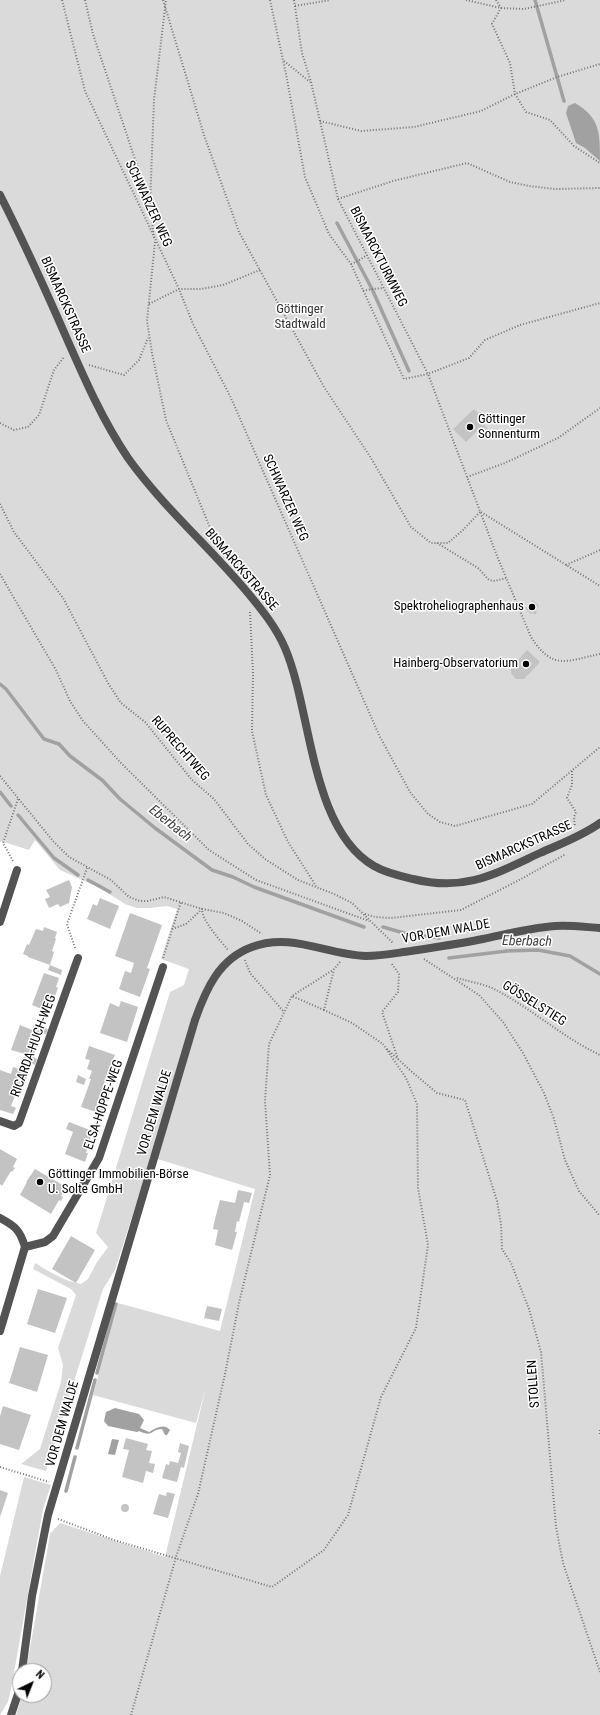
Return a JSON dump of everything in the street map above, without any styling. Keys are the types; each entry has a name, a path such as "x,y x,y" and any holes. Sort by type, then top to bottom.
{"street":[{"name":"BISMARCKSTRASSE","path":"0,195 34,264 78,364 114,436 143,478 242,586 261,609 277,633 284,646 297,683 323,793 341,832 362,858 375,866 404,877 427,883 451,885 491,876 600,823"},
{"path":"0,922 17,870"},
{"name":"VOR DEM WALDE","path":"23,1663 32,1596 48,1515 151,1165 199,1010 213,978 234,956 260,944 272,941 290,942 347,955 386,955 553,926 600,928"},
{"name":"RICARDA-HUCH-WEG","path":"0,1121 14,1126 19,1123 78,958"},
{"name":"ELSA-HOPPE-WEG","path":"25,1247 45,1242 53,1236 99,1158 162,968"},
{"path":"0,1218 14,1226 21,1235 25,1247 0,1331"},
{"path":"11,1715 15,1703"}],"path":[{"name":"SCHWARZER WEG","path":"62,0 85,91 179,289 193,324 230,396 380,737 410,792 428,814 440,822 455,826 532,804 600,748"},
{"path":"85,0 93,34 150,205 155,240 149,304 149,337 166,420 217,545"},
{"path":"270,0 305,177 330,234 351,264 404,379 428,374 469,358 485,340 520,325 600,303"},
{"name":"BISMARCKTURMWEG","path":"294,0 302,53 311,82 338,199 428,374 480,512 530,637 535,645 554,661 561,662 600,654"},
{"path":"295,6 330,0"},
{"path":"466,0 501,8 524,10 566,0"},
{"path":"496,0 501,8"},
{"path":"150,205 154,100 165,1"},
{"path":"165,1 204,135 240,232 324,387 371,458 410,527 431,542 448,543 480,512 600,586"},
{"path":"501,8 492,24 510,63 515,94 526,112 550,120 574,146 600,164"},
{"path":"283,60 311,82"},
{"path":"320,121 360,131 414,127 481,111 515,94 558,77 600,64"},
{"path":"338,199 393,181 468,163 510,182 529,186 555,190 600,188"},
{"path":"351,264 358,262 367,255"},
{"path":"149,304 179,289 201,289 223,285 260,270"},
{"path":"364,291 384,288"},
{"path":"78,364 86,364 124,375 139,360 149,337"},
{"path":"0,423 14,430 28,428 39,415 54,370 71,348"},
{"path":"467,477 505,463 558,438 600,408"},
{"name":"RUPRECHTWEG","path":"0,504 14,532 63,598 108,684 121,703 145,722 192,780 214,800 248,844 264,859 298,880 352,903 402,952"},
{"path":"436,543 442,548 478,568 489,580 495,581 506,578"},
{"path":"566,565 600,550"},
{"path":"0,574 56,670 70,701 83,721 121,763 209,850 256,880 370,921"},
{"path":"248,606 250,612 253,673 252,731 266,795 288,842 317,887"},
{"path":"572,771 572,785 567,798 576,812 574,817 576,836"},
{"path":"0,776 53,841 69,857 111,880 129,897 140,901 148,901 164,897 202,909 224,913 242,921 272,941"},
{"path":"17,870 3,843 18,799"},
{"path":"364,914 375,917 391,918 461,910 567,854"},
{"path":"78,958 67,924 87,868"},
{"path":"162,968 163,957 181,902"},
{"path":"172,929 186,924 202,909"},
{"path":"202,909 202,915 216,936 234,956"},
{"path":"412,951 454,977 479,995 503,1022 523,1054 544,1093 554,1119 565,1160 579,1191 600,1216"},
{"path":"241,952 250,973 284,1013"},
{"path":"131,1715 176,1557 198,1494 225,1374 239,1303 270,1176 265,1102 269,1044 292,996 334,969 347,955"},
{"path":"386,955 399,974 398,992 382,1012 398,1060"},
{"path":"324,1010 334,969"},
{"name":"GÖSSELSTIEG","path":"454,977 496,990 543,1018 584,1047 600,1055"},
{"path":"292,996 352,1023 383,1044 398,1060"},
{"path":"48,1515 114,1540 176,1557 272,1587 324,1550 348,1515 381,1397 416,1328 428,1245 418,1188 417,1104 406,1078 383,1044"},
{"name":"STOLLEN","path":"398,1060 437,1093 465,1100 497,1201 501,1224 502,1249 511,1264 529,1310 541,1352 556,1527 563,1563 600,1672"},
{"path":"600,1430 600,1436"},
{"path":"0,1467 58,1484"}],"green space":[{"name":"Göttinger Stadtwald","path":"0,0 600,0 600,1715 16,1715 20,1703 52,1703 52,1663 27,1663 50,1534 60,1523 165,1557 206,1387 196,1423 93,1395 118,1303 220,1331 255,1189 151,1157 115,1270 103,1289 46,1471 21,1464 40,1449 61,1382 63,1365 58,1348 76,1295 71,1289 33,1269 35,1263 52,1273 81,1284 88,1279 97,1262 108,1247 96,1233 170,992 184,985 189,969 161,959 177,909 167,906 137,908 125,904 98,887 60,870 35,840 29,850 1,841 0,843"},
{"path":"24,1477 51,1485 43,1509 16,1663 12,1663 12,1684 8,1702 0,1715 0,1576"}],"shaded area":[{"path":"575,103 594,120 599,134 600,161 585,148 576,143 566,113 568,106"},
{"path":"115,1408 139,1414 144,1420 140,1428 149,1432 163,1427 170,1430 167,1435 165,1435 162,1429 158,1429 147,1434 139,1431 137,1432 108,1426 104,1421 106,1412"},
{"path":"112,1439 119,1440 115,1455 108,1454"}],"building":[{"name":"Göttinger Sonnenturm","path":"474,409 486,421 483,424 488,429 483,435 478,430 466,442 453,429"},
{"name":"Spektroheliographenhaus","path":"533,600 539,606 535,610 537,612 535,615 533,613 531,614 525,608"},
{"name":"Hainberg-Observatorium","path":"527,650 540,662 524,679 516,679 511,673 511,668"},
{"path":"69,880 72,887 69,903 60,907 58,904 49,908 45,899 50,897 46,890"},
{"path":"100,898 119,906 110,929 87,919 93,904 97,906"},
{"path":"130,913 162,925 147,968 150,969 140,997 119,989 125,971 131,973 134,963 115,956"},
{"path":"44,927 57,932 52,951 54,952 50,965 23,954 36,929 43,931"},
{"path":"50,965 62,970 61,975 48,970"},
{"path":"44,973 59,978 56,987 58,988 49,1012 32,1005"},
{"path":"121,1001 138,1007 127,1042 100,1033 110,1003 119,1007"},
{"path":"34,1024 48,1029 46,1034 41,1033 33,1057 37,1059 35,1065 23,1060 25,1054 11,1050 20,1025 32,1030"},
{"path":"89,1046 115,1055 104,1084 103,1089 110,1091 102,1114 81,1107 91,1079 89,1079 92,1071 87,1069 90,1060 85,1059"},
{"path":"13,1067 29,1072 26,1079 22,1078 11,1106 16,1108 13,1114 0,1110 0,1070 11,1074"},
{"path":"78,1075 86,1079 84,1085 76,1082"},
{"path":"69,1122 90,1130 88,1136 91,1137 85,1162 65,1154 73,1132 66,1129"},
{"path":"0,1149 17,1159 13,1167 15,1168 12,1172 11,1171 2,1186 0,1184"},
{"path":"35,1169 66,1187 61,1196 63,1197 61,1201 59,1200 51,1214 20,1195 26,1182"},
{"path":"238,1190 252,1193 249,1203 244,1202 239,1222 237,1221 235,1232 237,1232 232,1250 215,1245 218,1230 213,1229 220,1200 235,1203"},
{"path":"71,1236 95,1250 76,1283 52,1269"},
{"path":"38,1289 67,1298 55,1333 27,1324"},
{"path":"207,1306 222,1309 219,1321 204,1318"},
{"path":"20,1347 48,1355 37,1392 9,1383"},
{"path":"3,1406 31,1415 19,1450 0,1444 0,1416"},
{"path":"126,1438 148,1444 146,1450 152,1451 149,1463 155,1464 153,1473 146,1471 143,1483 122,1477 129,1450 123,1449"},
{"path":"180,1443 189,1446 184,1468 181,1467 177,1482 162,1478 166,1464 169,1465 170,1461 178,1463 181,1453 178,1452"},
{"path":"0,1490 8,1493 0,1517"},
{"path":"167,1492 175,1494 168,1518 153,1514 159,1494 166,1496"},
{"path":"125,1504 128,1505 128,1511 125,1512 122,1511 121,1508 122,1505"}],"waterway":[{"path":"535,0 564,101"},
{"path":"337,223 372,289 409,371"},
{"name":"Eberbach","path":"0,684 6,689 44,739 59,744 70,756 102,780 120,799 155,828 212,870 364,927"},
{"path":"0,792 11,806"},
{"path":"18,815 54,858 78,875"},
{"path":"88,880 110,892"},
{"path":"383,927 404,933 439,938"},
{"name":"Eberbach","path":"449,958 507,951 538,950 570,956 600,974"},
{"path":"97,1373 116,1304"},
{"path":"77,1448 95,1380"},
{"path":"66,1491 75,1457"}],"place":[{"name":"Göttinger Sonnenturm","path":"470,427"},
{"name":"Spektroheliographenhaus","path":"532,607"},
{"name":"Hainberg-Observatorium","path":"526,664"},
{"name":"Göttinger Immobilien-Börse U. Solte GmbH","path":"40,1182"}]}
